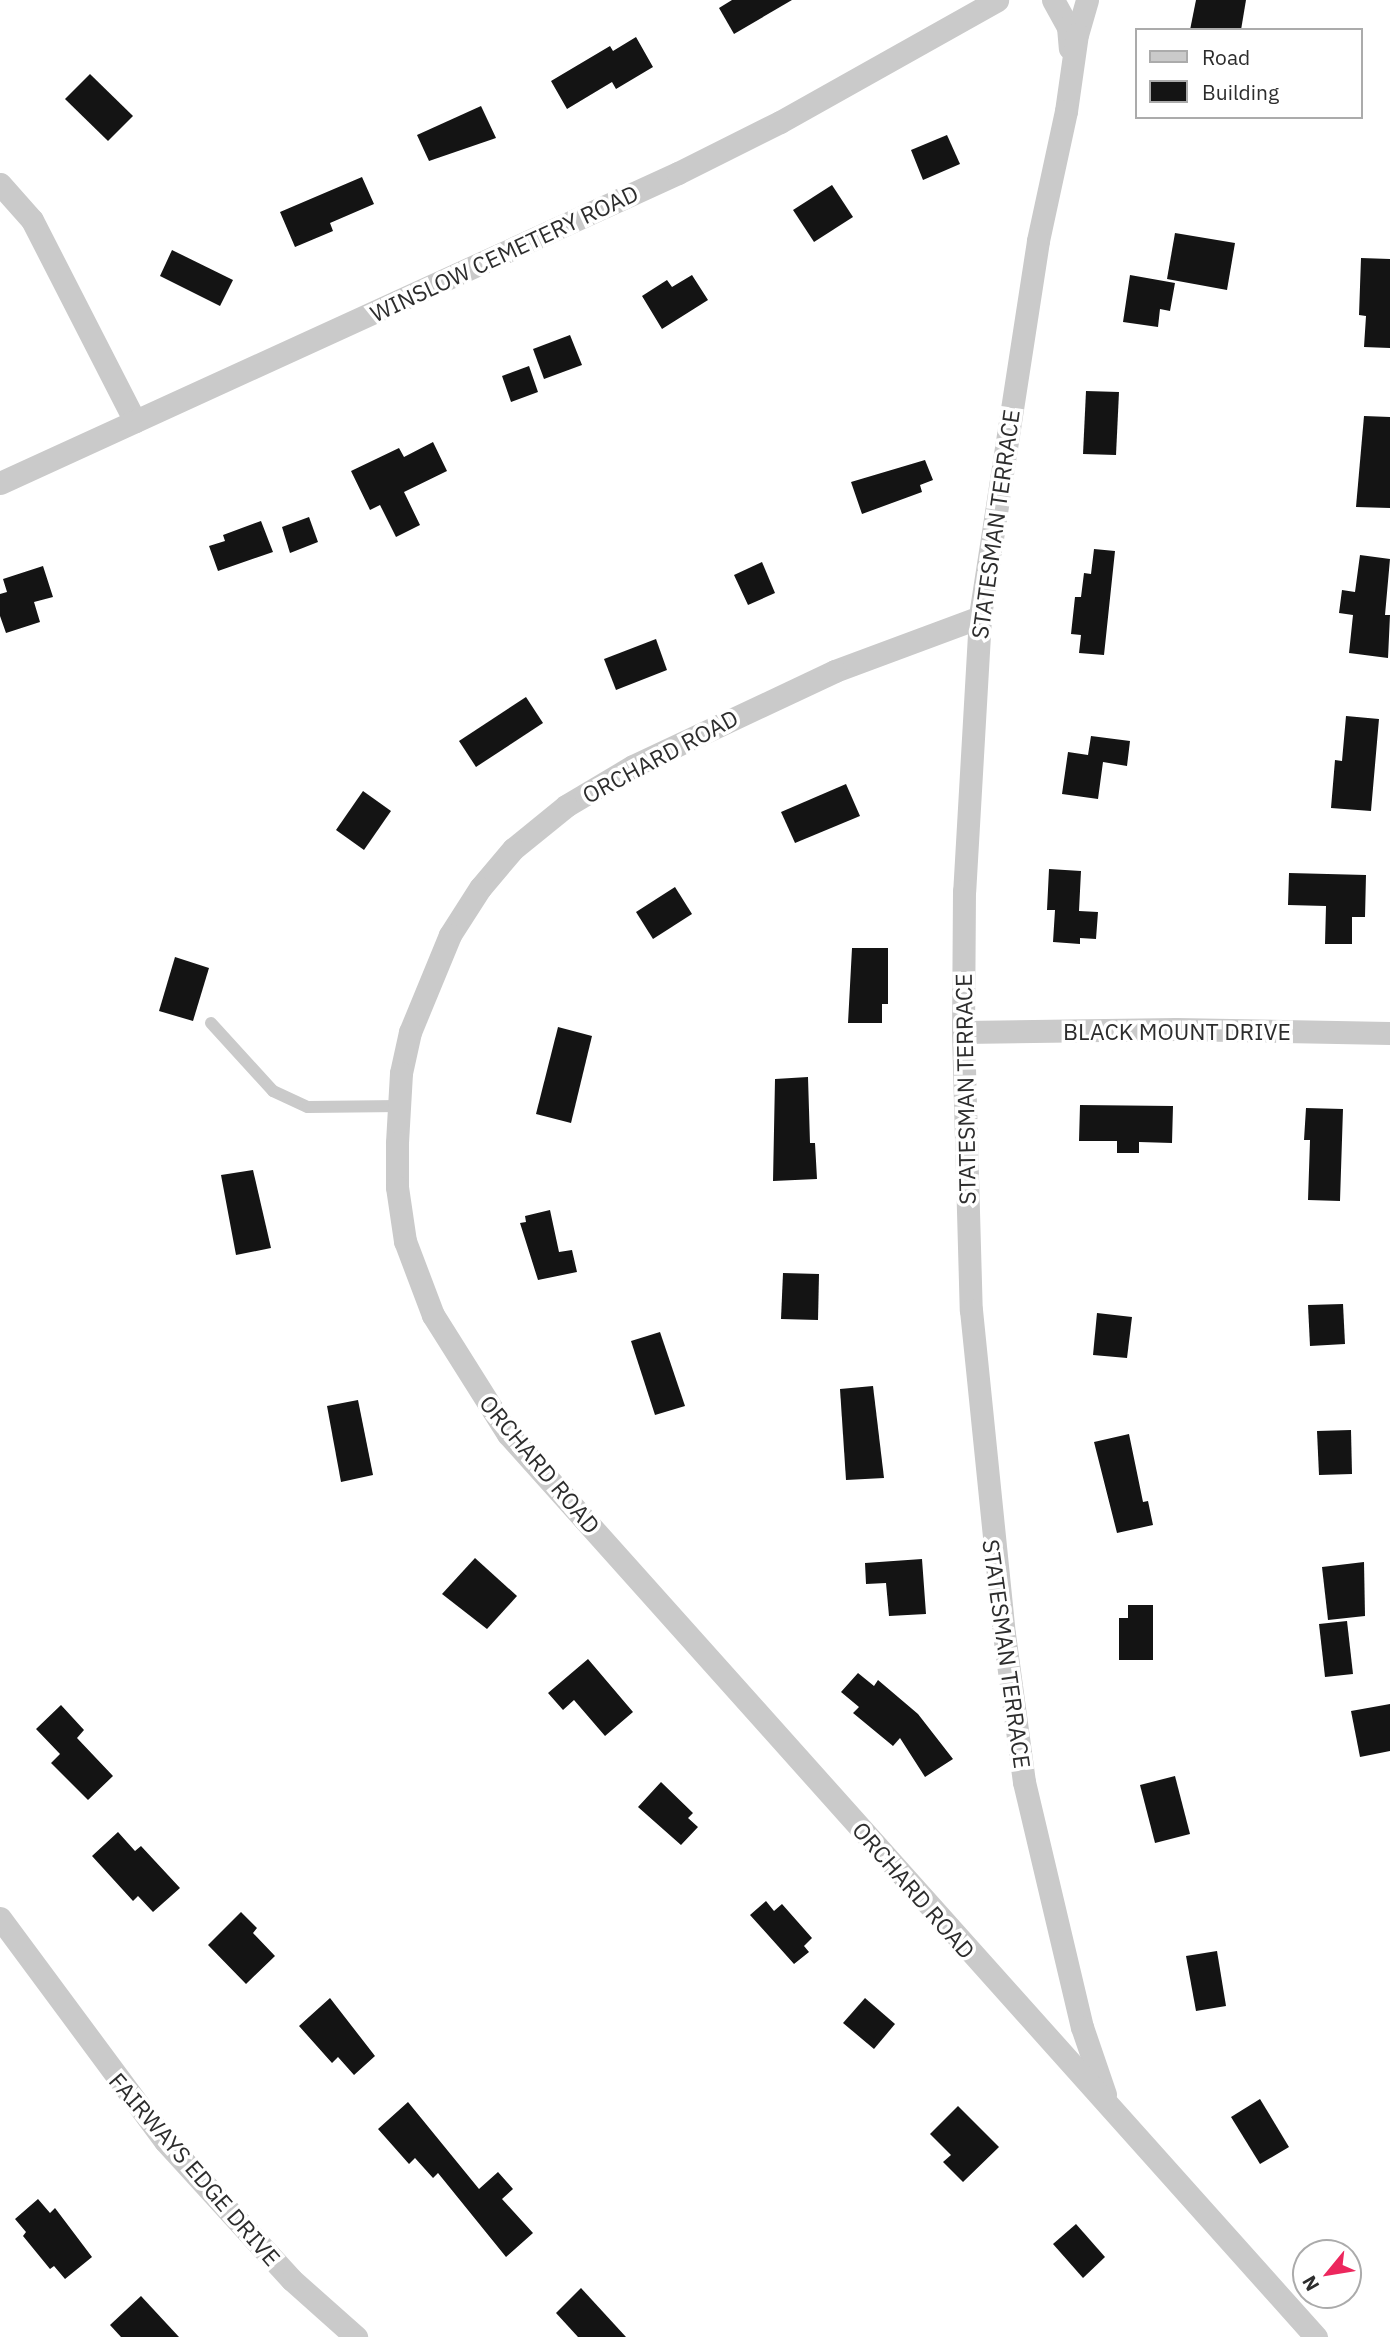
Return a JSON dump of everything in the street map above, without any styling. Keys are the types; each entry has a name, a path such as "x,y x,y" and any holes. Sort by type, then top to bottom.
{"street":[{"name":"WINSLOW CEMETERY ROAD","path":"0,483 678,173 780,122 997,0"},
{"name":"STATESMAN TERRACE","path":"1053,0 1068,27 1072,69"},
{"name":"STATESMAN TERRACE","path":"1087,0 1038,241 980,617 964,891 963,1032 972,1323 1004,1634 1027,1794 1082,2027 1109,2104"},
{"path":"0,184 32,220 135,421"},
{"name":"ORCHARD ROAD","path":"980,617 835,671 644,760 566,806 513,849 480,888 450,935 428,982 410,1032 400,1106 397,1187 415,1274 466,1373 508,1434 986,1973 1109,2104 1316,2337"},
{"name":"BLACK MOUNT DRIVE","path":"963,1032 1390,1033"},
{"name":"FAIRWAYS EDGE DRIVE","path":"0,1918 164,2141 292,2280 356,2337"}],"lane":[{"path":"211,1023 274,1091 308,1107 400,1106"}],"building":[{"path":"732,0 792,0 734,34 719,8"},
{"path":"1196,0 1246,0 1241,28 1190,28"},
{"path":"636,37 653,67 616,89 612,82 567,109 551,81 610,46 613,51"},
{"path":"90,74 133,116 108,141 65,99"},
{"path":"481,106 496,138 429,161 417,135"},
{"path":"947,135 960,164 923,180 911,150"},
{"path":"362,177 374,204 330,223 333,231 295,247 280,212"},
{"path":"832,185 853,217 814,242 793,210"},
{"path":"1175,233 1235,243 1227,290 1167,279"},
{"path":"172,250 233,280 220,306 160,276"},
{"path":"1361,258 1390,259 1390,348 1364,347 1366,316 1359,315"},
{"path":"692,275 708,300 662,329 642,296 667,280 672,287"},
{"path":"1130,275 1175,283 1170,311 1160,309 1158,327 1123,322"},
{"path":"570,335 582,365 544,379 533,349"},
{"path":"529,366 538,392 511,402 502,376"},
{"path":"1086,391 1119,392 1116,455 1083,454"},
{"path":"1364,416 1390,417 1390,508 1356,507"},
{"path":"433,442 447,471 404,492 420,525 396,537 380,505 370,510 351,471 399,448 404,457"},
{"path":"925,460 933,480 920,485 922,492 862,514 851,482"},
{"path":"309,517 318,542 290,553 282,527"},
{"path":"261,521 273,552 218,571 209,546 225,541 223,535"},
{"path":"1094,549 1115,551 1104,655 1079,653 1081,635 1071,634 1075,597 1081,597 1084,573 1091,574"},
{"path":"1360,555 1390,559 1385,615 1390,615 1388,658 1349,653 1353,615 1339,613 1342,590 1355,592"},
{"path":"762,562 775,593 748,605 734,575"},
{"path":"43,566 53,597 34,602 40,622 6,633 0,616 0,594 7,592 3,579"},
{"path":"656,639 667,670 616,690 604,659"},
{"path":"526,697 543,723 476,767 459,741"},
{"path":"1346,716 1379,719 1371,811 1331,808 1335,760 1342,761"},
{"path":"1091,736 1130,741 1127,766 1103,762 1098,799 1062,794 1068,752 1088,755"},
{"path":"846,784 860,816 795,843 781,812"},
{"path":"363,791 391,811 364,850 336,830"},
{"path":"1049,869 1081,871 1079,911 1098,912 1096,939 1080,938 1080,944 1053,942 1055,910 1047,910"},
{"path":"1289,873 1366,875 1365,917 1352,917 1352,944 1325,944 1326,906 1288,905"},
{"path":"675,887 692,914 653,939 636,912"},
{"path":"852,948 888,948 888,1004 882,1004 882,1023 848,1023"},
{"path":"175,957 209,968 193,1021 159,1011"},
{"path":"558,1027 592,1036 571,1123 536,1114"},
{"path":"808,1077 810,1143 815,1143 817,1179 773,1181 775,1079"},
{"path":"1080,1105 1173,1106 1172,1143 1139,1142 1139,1153 1117,1153 1117,1141 1079,1141"},
{"path":"1306,1108 1343,1109 1340,1201 1308,1200 1310,1140 1304,1140"},
{"path":"253,1170 271,1248 236,1255 221,1175"},
{"path":"550,1210 559,1252 572,1250 577,1272 538,1280 520,1223 526,1222 525,1216"},
{"path":"783,1273 819,1274 818,1320 781,1319"},
{"path":"1343,1304 1345,1344 1310,1346 1308,1305"},
{"path":"1097,1313 1132,1317 1127,1358 1093,1355"},
{"path":"660,1332 685,1406 655,1415 631,1341"},
{"path":"873,1386 884,1478 846,1480 840,1389"},
{"path":"358,1400 373,1475 341,1482 327,1406"},
{"path":"1351,1430 1352,1474 1319,1475 1317,1431"},
{"path":"1129,1434 1143,1502 1148,1501 1153,1525 1117,1533 1094,1442"},
{"path":"475,1558 517,1596 487,1629 442,1594"},
{"path":"922,1559 926,1614 889,1616 886,1583 866,1584 865,1563"},
{"path":"1364,1562 1365,1616 1328,1620 1322,1567"},
{"path":"1128,1605 1153,1605 1153,1660 1119,1660 1119,1618 1128,1618"},
{"path":"1347,1621 1353,1674 1325,1677 1319,1624"},
{"path":"588,1659 633,1712 605,1736 574,1700 563,1710 548,1693"},
{"path":"858,1673 874,1686 878,1680 918,1714 953,1759 925,1777 900,1738 893,1746 853,1713 859,1707 841,1692"},
{"path":"1390,1704 1390,1751 1360,1757 1351,1711"},
{"path":"61,1705 84,1730 77,1738 113,1776 88,1800 51,1763 60,1754 36,1729"},
{"path":"1175,1776 1190,1834 1155,1843 1140,1785"},
{"path":"661,1782 693,1813 688,1818 698,1827 681,1845 638,1807"},
{"path":"118,1832 135,1851 141,1846 180,1888 153,1912 138,1896 133,1901 92,1856"},
{"path":"766,1901 774,1911 782,1904 812,1938 804,1946 809,1952 794,1964 750,1915"},
{"path":"241,1912 257,1928 253,1933 275,1956 246,1984 208,1945"},
{"path":"1217,1951 1226,2006 1196,2011 1186,1956"},
{"path":"330,1998 375,2056 354,2075 338,2057 332,2063 299,2026"},
{"path":"865,1998 895,2024 874,2049 843,2023"},
{"path":"1260,2099 1289,2147 1260,2164 1231,2117"},
{"path":"408,2102 479,2189 498,2172 513,2189 502,2199 533,2233 506,2257 438,2173 433,2178 415,2158 409,2164 378,2129"},
{"path":"958,2106 999,2147 963,2182 943,2162 951,2155 930,2134"},
{"path":"38,2199 50,2213 55,2208 92,2257 65,2279 54,2266 50,2269 23,2236 26,2232 15,2219"},
{"path":"1076,2224 1105,2257 1083,2278 1053,2244"},
{"path":"581,2288 626,2337 578,2337 556,2313"},
{"path":"141,2296 179,2337 121,2337 110,2325"}]}
